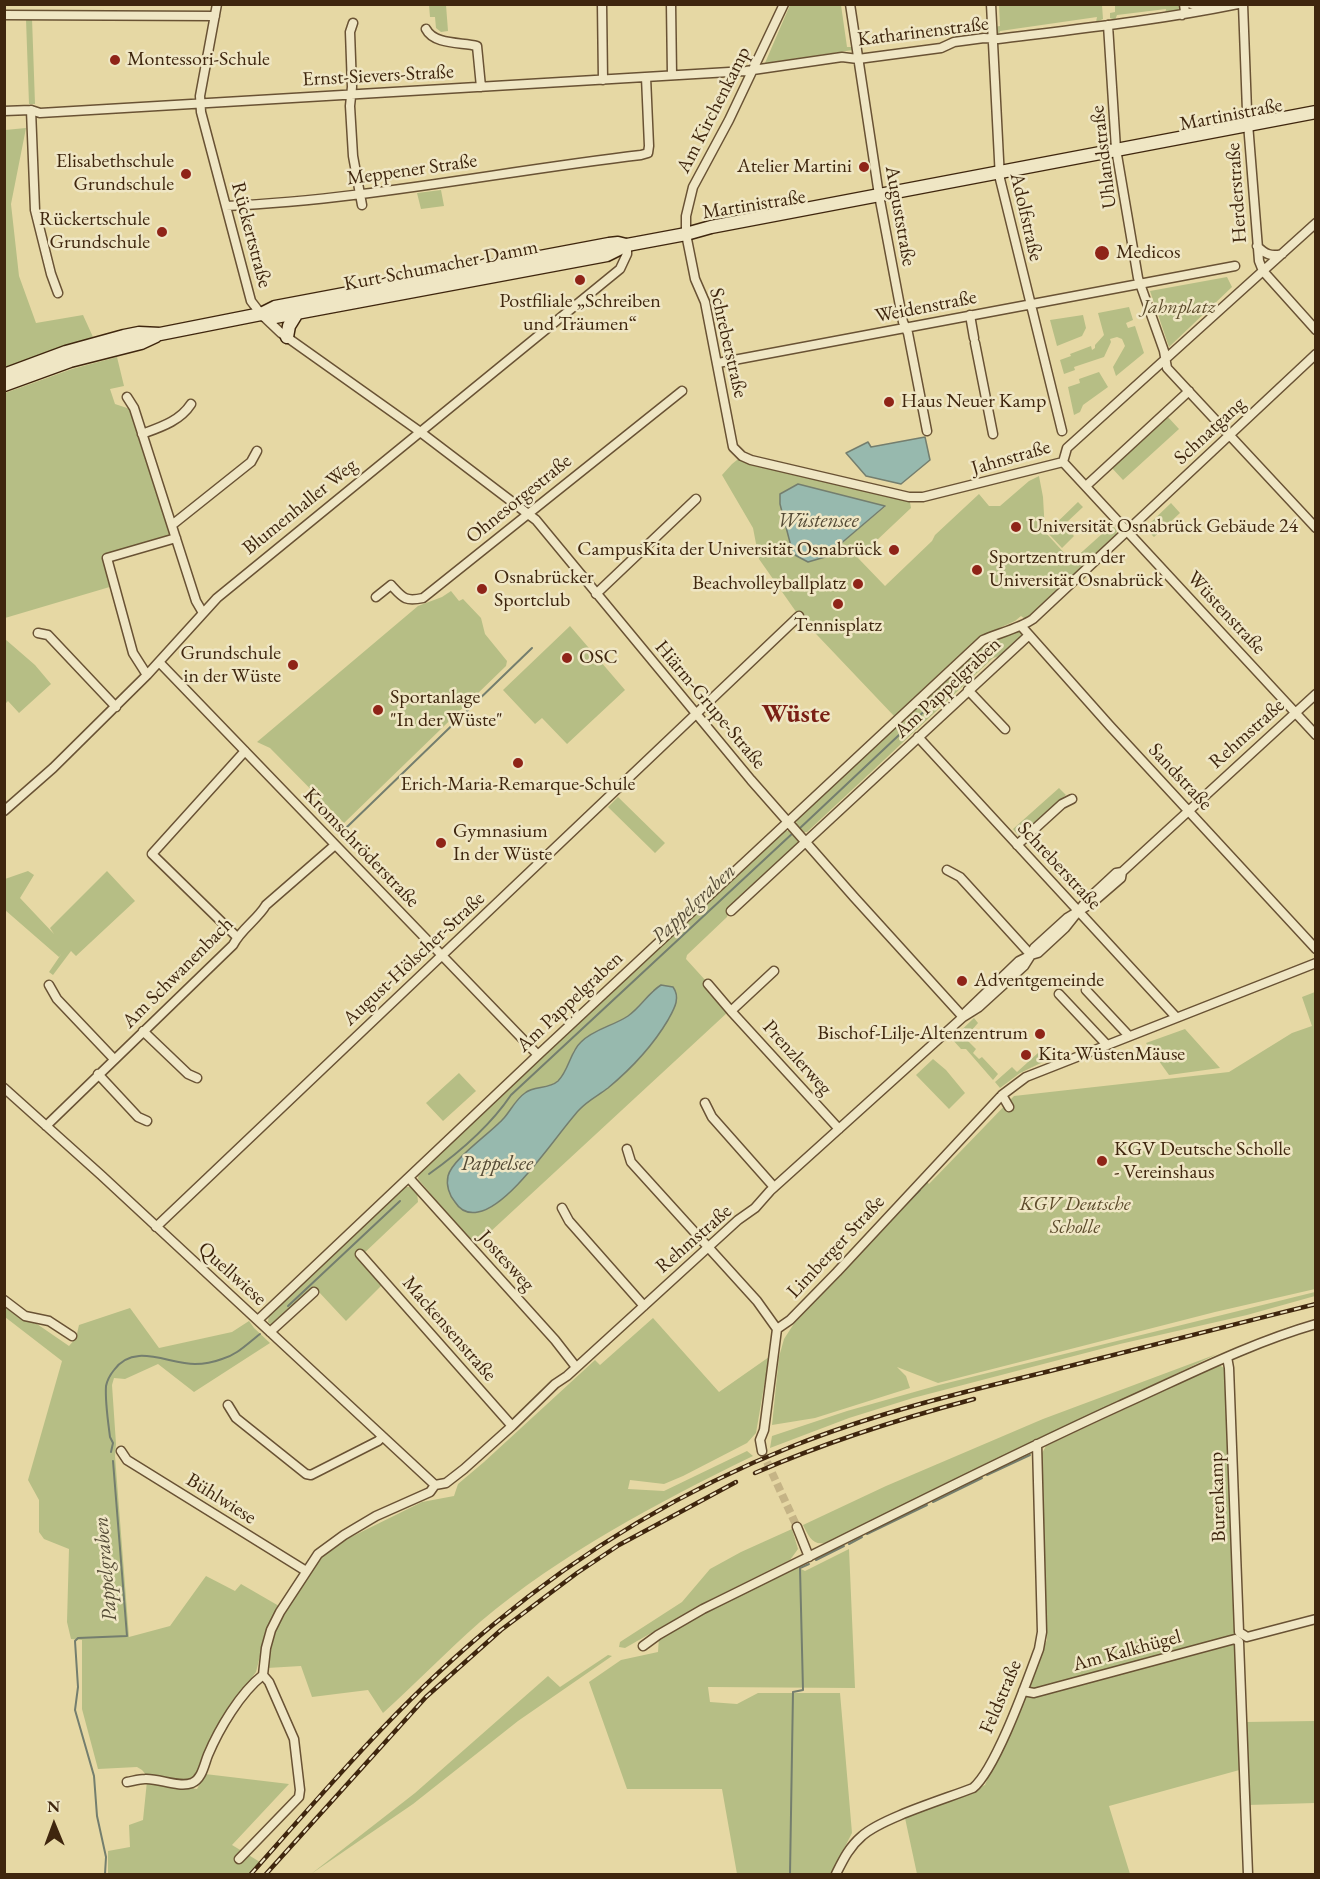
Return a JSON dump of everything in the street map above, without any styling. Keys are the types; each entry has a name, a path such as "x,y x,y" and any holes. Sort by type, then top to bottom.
{"main road":[{"name":"Martinistraße","path":"686,234 709,234 879,198 1249,128 1316,112"},
{"name":"Martinistraße","path":"1249,128 1316,119"},
{"name":"Kurt-Schumacher-Damm","path":"261,314 275,317 607,255 627,245 686,234"},
{"name":"Kurt-Schumacher-Damm","path":"4,375 96,343 139,333 160,334 261,314 270,309 609,244 627,245"},
{"path":"287,337 289,326 297,313"},
{"name":"Kurt-Schumacher-Damm","path":"4,385 70,361 141,343 160,334"}],"street":[{"name":"Rückertstraße","path":"217,4 200,103 251,301 261,314 287,337 418,431"},
{"path":"602,4 603,80"},
{"path":"671,4 672,75"},
{"name":"Am Kirchenkamp","path":"686,234 688,203 693,187 716,146 784,4"},
{"name":"Auguststraße","path":"850,4 879,198 927,431"},
{"name":"Adolfstraße","path":"991,4 999,176 1062,431"},
{"path":"1182,15 1185,12 1184,4"},
{"path":"1191,4 1212,9"},
{"name":"Katharinenstraße","path":"754,69 842,57 858,60 941,48 954,42 1108,25 1182,15 1238,4"},
{"name":"Herderstraße","path":"1243,4 1257,245 1263,271"},
{"path":"4,15 215,16"},
{"path":"353,23 350,32 350,106 353,156 362,205"},
{"name":"Uhlandstraße","path":"1108,25 1117,153 1140,284"},
{"path":"426,29 429,34 444,41 477,46 481,87"},
{"name":"Ernst-Sievers-Straße","path":"4,111 31,110 40,113 754,69"},
{"name":"Meppener Straße","path":"226,206 285,204 648,153 646,77"},
{"path":"31,110 35,210 51,274 58,292"},
{"name":"Jahnstraße","path":"742,456 909,497 923,497 1063,462 1067,447 1316,223"},
{"name":"Schreberstraße","path":"686,234 695,279 705,302 733,447 742,456"},
{"name":"Blumenhaller Weg","path":"4,811 53,768 116,707 160,663 203,613 240,577 620,269 627,254 627,245"},
{"path":"1257,245 1263,252 1270,255 1282,254"},
{"path":"1235,266 1140,284 1164,351 1167,368 1316,528"},
{"path":"1263,271 1316,330"},
{"name":"Weidenstraße","path":"718,363 1140,284"},
{"path":"970,315 993,435"},
{"name":"Schnatgang","path":"1127,530 1316,354"},
{"name":"Ohnesorgestraße","path":"376,597 391,585 403,598 412,600 423,598 682,391"},
{"path":"1086,486 1189,391"},
{"path":"127,397 134,408 196,601 203,613"},
{"path":"142,434 168,424 185,413 191,404"},
{"name":"Hiärm-Grupe-Straße","path":"418,431 527,513 542,527 696,715 802,839 963,1017"},
{"path":"172,525 251,462 256,451"},
{"name":"Wüstenstraße","path":"1063,462 1316,735"},
{"path":"596,594 696,499"},
{"name":"Am Pappelgraben","path":"258,1320 983,640 1010,628 1022,627 1127,530"},
{"path":"147,675 133,653 107,558 176,538"},
{"name":"August-Hölscher-Straße","path":"156,1227 800,616"},
{"name":"Sandstraße","path":"1022,627 1316,949"},
{"path":"38,633 48,635 116,707"},
{"name":"Am Pappelgraben","path":"731,911 802,839 1028,636"},
{"name":"Kromschröderstraße","path":"160,663 538,1055"},
{"path":"968,690 1005,729"},
{"name":"Rehmstraße","path":"435,1485 446,1483 512,1426 555,1384 755,1208 774,1187 963,1017 979,1007 1024,966 1031,955 1038,953 1065,928 1078,912 1092,903 1120,878 1122,872 1188,810 1316,694"},
{"name":"Schreberstraße","path":"918,737 1176,1017"},
{"path":"237,937 152,854 245,751"},
{"path":"1017,845 1062,804 1072,799"},
{"name":"Am Schwanenbach","path":"46,1126 233,945 237,937 259,917 266,905 335,844"},
{"path":"947,870 960,877 1031,955"},
{"name":"Limberger Straße","path":"777,1329 790,1320 837,1272 1002,1095 1026,1077 1316,963"},
{"path":"731,1011 774,971"},
{"name":"Prenzlerweg","path":"708,984 839,1129"},
{"path":"49,985 57,999 114,1059"},
{"path":"1086,990 1129,1036"},
{"path":"1059,994 1107,1045"},
{"path":"144,1031 188,1074 197,1078"},
{"path":"98,1074 138,1117 147,1121"},
{"name":"Quellwiese","path":"4,1088 435,1485"},
{"path":"1002,1095 1009,1107"},
{"path":"705,1103 712,1117 774,1187"},
{"path":"627,1149 632,1162 757,1301 777,1329 764,1430 760,1440 762,1451"},
{"name":"Jostesweg","path":"409,1178 555,1340 576,1367"},
{"path":"562,1208 569,1221 644,1306"},
{"name":"Mackensenstraße","path":"360,1254 512,1426"},
{"path":"270,1332 314,1292"},
{"path":"4,1300 24,1316 49,1321 72,1336"},
{"path":"643,1646 703,1609 1036,1444 1227,1357 1281,1335 1316,1324"},
{"name":"Burenkamp","path":"1227,1357 1241,1639 1248,1875"},
{"path":"228,1405 236,1418 306,1474 311,1475 382,1437"},
{"name":"Feldstraße","path":"836,1875 849,1848 863,1834 973,1788 980,1782 992,1761 1039,1650 1042,1632 1036,1444"},
{"name":"Bühlwiese","path":"122,1451 128,1460 306,1571"},
{"path":"127,1782 146,1779 183,1784 191,1783 199,1777 215,1740 228,1719 254,1682 263,1675 271,1630 280,1612 318,1554 344,1535 385,1512 430,1492 435,1485"},
{"path":"797,1527 809,1557"},
{"name":"Am Kalkhügel","path":"1023,1691 1034,1693 1316,1619"},
{"path":"239,1859 299,1797 300,1790 294,1739 269,1682 263,1675"}],"green space":[{"path":"429,5 446,5 448,31 441,32 436,28 435,17 430,17"},
{"path":"790,5 841,5 847,47 853,47 853,50 765,63"},
{"path":"999,5 1102,5 1103,19 1096,22 1097,17 1000,31 998,36 995,35 994,27 1000,26"},
{"path":"1115,5 1180,6 1181,10 1165,14 1166,9 1117,15 1115,20 1110,18 1110,13 1115,12"},
{"path":"32,18 35,104 29,104 26,19"},
{"path":"26,128 11,204 19,276 36,323 83,315 93,337 5,367 5,130"},
{"path":"441,190 444,206 421,209 417,193"},
{"name":"Jahnplatz","path":"1227,277 1232,287 1169,347 1150,291"},
{"path":"1129,307 1133,320 1126,323 1128,328 1135,326 1144,353 1116,376 1113,367 1125,346 1122,339 1117,337 1110,339 1111,342 1104,357 1074,367 1075,370 1064,374 1060,360 1091,346 1092,350 1104,335 1098,313"},
{"path":"1083,315 1086,328 1082,336 1057,346 1050,320"},
{"path":"117,357 124,386 110,389 115,404 130,409 171,536 104,556 113,586 5,618 5,393 72,369"},
{"path":"1099,372 1108,387 1083,405 1080,412 1074,415 1068,387 1080,383 1079,379"},
{"path":"1167,416 1179,429 1123,480 1111,467"},
{"path":"742,456 909,497 911,508 858,558 885,586 979,494 989,506 1000,506 1029,481 1039,476 1045,532 1067,556 1070,555 1074,559 1112,525 1117,530 1116,536 1031,616 1025,619 1021,616 979,637 894,716 799,616 759,559 753,528 722,475","holes":["798,484 885,506 825,557 780,504 780,494"]},
{"path":"1078,502 1083,507 1066,523 1073,528 1069,531 1074,536 1062,548 1047,532"},
{"path":"1171,503 1180,513 1154,537 1145,528"},
{"name":"Sportanlage \"In der Wüste\"","path":"451,591 459,601 463,599 481,618 485,634 507,661 506,666 344,823 270,748 257,742 418,606"},
{"name":"OSC","path":"570,626 625,690 567,744 542,718 535,724 503,690"},
{"path":"1018,630 1023,635 1000,656 993,658 807,832 796,824 797,818 894,728 906,720 910,713 983,645 987,649 993,643 993,639"},
{"path":"5,639 35,665 51,684 19,713 8,701 5,704"},
{"path":"1059,788 1066,795 1019,836 1013,829"},
{"path":"618,797 665,843 655,853 608,807"},
{"path":"782,831 789,831 798,841 797,845 729,910 727,917 687,955 686,959 706,981 703,984 728,1012 476,1245 429,1195 430,1193 418,1179 419,1172","holes":["653,990 677,999 665,1025 639,1059 582,1107 523,1177 497,1202 481,1212 504,1119 514,1104 530,1090 546,1088 555,1083 563,1076 574,1050 586,1038 630,1015"]},
{"path":"28,871 34,875 20,898 54,934 50,928 107,871 135,901 76,956 71,951 53,975 49,972 62,953 59,957 5,910 5,879"},
{"name":"KGV Deutsche Scholle","path":"1315,992 1315,1289 1215,1312 938,1383 897,1367 906,1376 910,1388 815,1418 772,1425 779,1357 784,1339 795,1322 926,1181 929,1184 1014,1096 1229,1072 1292,1033 1312,1026 1302,997"},
{"path":"974,1018 978,1023 965,1038 976,1049 973,1053 979,1059 982,1057 998,1074 993,1080 966,1049 961,1049 952,1039"},
{"path":"1185,1029 1220,1068 1169,1075 1146,1043"},
{"path":"1038,1053 1043,1062 1020,1073 1000,1088 995,1082 1012,1067 1017,1072"},
{"path":"933,1059 946,1070 965,1093 949,1109 916,1075"},
{"path":"459,1073 476,1091 443,1121 426,1103"},
{"path":"403,1187 412,1187 417,1192 418,1202 360,1257 383,1284 346,1321 318,1291 312,1290 274,1327 268,1322 269,1313"},
{"path":"1315,1292 1315,1296 1247,1315 1120,1344 913,1398 849,1418 770,1448 772,1436 847,1411 939,1385"},
{"path":"4,1304 26,1321 37,1324 69,1346 76,1338 79,1325 130,1308 159,1348 232,1332 249,1321 270,1343 194,1392 158,1364 125,1379 114,1378 112,1385 129,1637 170,1626 206,1576 235,1591 241,1584 279,1606 267,1628 256,1672 219,1722 199,1772 192,1779 184,1781 147,1776 137,1767 98,1769 82,1709 82,1640 71,1639 67,1622 69,1549 44,1539 39,1532 39,1500 28,1480 62,1361 5,1317"},
{"path":"653,1318 719,1392 769,1357 756,1433 747,1443 664,1484 630,1480 628,1489 664,1491 747,1451 753,1456 646,1511 544,1574 480,1622 383,1713 368,1690 312,1697 301,1666 267,1668 276,1625 320,1558 349,1538 422,1502 454,1496 458,1484 595,1360 600,1365"},
{"path":"1217,1354 828,1542 815,1542 803,1525 886,1486 1043,1419"},
{"path":"1219,1365 1226,1369 1246,1722 1315,1721 1315,1803 1248,1805 1243,1769 1109,1806 1130,1874 917,1874 905,1818 985,1785 1027,1681 1047,1640 1041,1455 1046,1446"},
{"path":"792,1529 798,1549 790,1560 702,1604 625,1648 619,1647 620,1642 682,1602 710,1569"},
{"path":"849,1549 855,1688 708,1687 710,1702 737,1704 758,1693 840,1693 852,1833 831,1874 737,1874 722,1789 627,1789 589,1682 621,1660 658,1652 659,1637 705,1611 797,1567 805,1571"},
{"path":"608,1655 612,1656 518,1721 413,1804 311,1874 415,1793 548,1676 560,1687"},
{"path":"205,1774 289,1784 232,1845 260,1862 249,1874 108,1874 108,1851 130,1847 129,1825 143,1820 147,1781 197,1789"}],"water":[{"path":"925,437 930,460 901,484 866,476 846,453 868,442 871,447"},
{"name":"Wüstensee","path":"798,484 885,506 825,557 808,562 793,554 780,504 780,494"},
{"name":"Pappelsee","path":"661,985 673,987 676,1004 662,1030 641,1057 608,1088 579,1110 532,1168 504,1197 491,1207 478,1212 468,1212 459,1207 448,1190 447,1183 451,1169 457,1162 504,1118 522,1095 558,1081 581,1042 628,1016"}],"waterway":[{"path":"347,827 532,648"},
{"name":"Pappelgraben","path":"799,829 982,657"},
{"name":"Pappelgraben","path":"429,1174 474,1138 511,1095 794,832"},
{"path":"922,1187 927,1182"},
{"path":"904,1206 920,1190"},
{"name":"Pappelgraben","path":"288,1306 400,1201"},
{"name":"Pappelgraben","path":"111,1452 113,1443 110,1437 106,1386 111,1374 122,1362 131,1357 152,1356 185,1363 209,1363 233,1355 260,1334"},
{"path":"987,1475 1030,1455"},
{"name":"Pappelgraben","path":"105,1874 106,1857 97,1816 94,1776 75,1710 78,1687 75,1641 78,1638 127,1636 113,1461"},
{"path":"933,1502 982,1478"},
{"path":"867,1534 927,1505"},
{"path":"849,1544 862,1537"},
{"path":"816,1560 844,1546"},
{"path":"790,1874 793,1692 803,1690 800,1568 809,1564"}],"tunnel":[{"path":"762,1451 797,1527"}],"railway":[{"path":"251,1874 367,1744 461,1652 563,1571 599,1546 674,1502 793,1446 888,1413 1316,1304"},
{"path":"755,1473 863,1432 974,1399"},
{"path":"266,1874 426,1697 501,1630 577,1573 619,1545 736,1482"}],"place":[{"name":"Montessori-Schule","path":"115,60"},
{"name":"Atelier Martini","path":"864,167"},
{"name":"Elisabethschule Grundschule","path":"186,174"},
{"name":"Rückertschule Grundschule","path":"162,232"},
{"name":"Medicos","path":"1102,253"},
{"name":"Postfiliale „Schreiben und Träumen“","path":"580,280"},
{"name":"Haus Neuer Kamp","path":"889,402"},
{"name":"Universität Osnabrück Gebäude 24","path":"1016,527"},
{"name":"CampusKita der Universität Osnabrück","path":"894,550"},
{"name":"Sportzentrum der Universität Osnabrück","path":"977,570"},
{"name":"Beachvolleyballplatz","path":"858,584"},
{"name":"Osnabrücker Sportclub","path":"482,589"},
{"name":"Tennisplatz","path":"838,604"},
{"name":"OSC","path":"567,658"},
{"name":"Grundschule in der Wüste","path":"293,665"},
{"name":"Sportanlage \"In der Wüste\"","path":"378,710"},
{"name":"Erich-Maria-Remarque-Schule","path":"518,763"},
{"name":"Gymnasium In der Wüste","path":"441,843"},
{"name":"Adventgemeinde","path":"962,981"},
{"name":"Bischof-Lilje-Altenzentrum","path":"1040,1034"},
{"name":"Kita WüstenMäuse","path":"1026,1055"},
{"name":"KGV Deutsche Scholle - Vereinshaus","path":"1102,1161"}],"district":[{"name":"Wüste","path":"796,715"}]}
